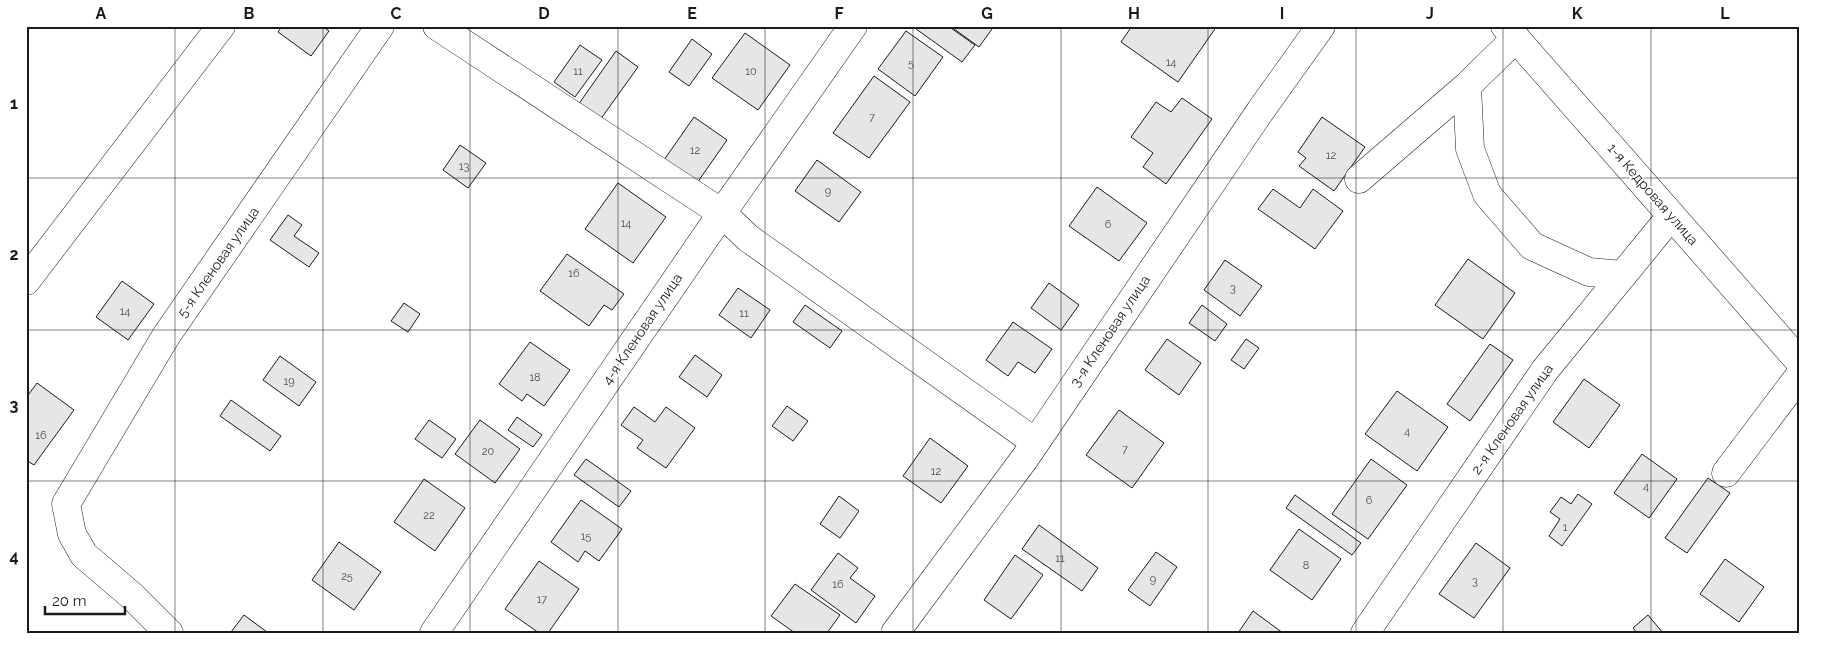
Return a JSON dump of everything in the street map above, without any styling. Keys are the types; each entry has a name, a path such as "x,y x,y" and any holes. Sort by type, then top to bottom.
{"street":[{"path":"26,281 221,26"},
{"name":"5-я Кленовая улица","path":"169,633 132,596 84,555 72,534 66,504 166,336 380,26"},
{"path":"437,26 722,213 748,238 1036,442"},
{"name":"4-я Кленовая улица","path":"434,633 722,213 853,26"},
{"name":"3-я Кленовая улица","path":"895,633 1036,442 1260,110 1321,26"},
{"path":"1360,180 1467,86 1511,32"},
{"name":"1-я Кедровая улица","path":"1511,32 1800,362"},
{"path":"1467,86 1470,149 1487,194 1532,246 1589,272 1624,274"},
{"name":"2-я Кленовая улица","path":"1364,633 1545,370 1672,216"},
{"path":"1726,473 1800,375"}],"building":[{"path":"282,26 322,26 329,31 311,56 278,32"},
{"path":"912,26 948,26 975,45 962,62"},
{"path":"950,26 988,26 992,29 979,47"},
{"path":"1132,26 1217,26 1178,82 1121,42"},
{"path":"906,31 943,57 915,96 878,69"},
{"path":"745,33 790,65 758,110 712,78"},
{"path":"692,39 712,54 689,86 669,72"},
{"path":"580,45 602,60 575,97 554,82"},
{"path":"616,51 638,67 600,120 578,105"},
{"path":"874,76 910,102 869,158 833,133"},
{"path":"1182,98 1212,119 1166,184 1143,167 1153,153 1131,137 1156,102 1171,112"},
{"path":"694,117 727,140 697,183 664,160"},
{"path":"1322,117 1365,147 1334,191 1299,166 1306,158 1298,152"},
{"path":"460,145 486,163 468,188 443,170"},
{"path":"817,160 861,192 839,222 795,191"},
{"path":"618,183 666,217 633,263 585,229"},
{"path":"1097,187 1147,223 1119,261 1069,226"},
{"path":"1273,189 1300,208 1313,189 1343,211 1315,249 1258,209"},
{"path":"288,215 302,225 294,236 319,253 309,267 270,240"},
{"path":"567,254 624,294 612,310 604,305 589,326 540,291"},
{"path":"1468,259 1515,293 1483,339 1435,305"},
{"path":"1225,260 1262,286 1240,316 1204,290"},
{"path":"122,281 154,304 128,340 96,317"},
{"path":"1049,283 1079,305 1061,330 1031,308"},
{"path":"738,288 770,310 751,338 719,315"},
{"path":"404,303 420,314 408,332 391,321"},
{"path":"805,305 842,331 830,348 793,322"},
{"path":"1202,305 1227,324 1215,341 1189,323"},
{"path":"1013,322 1052,349 1035,373 1018,362 1008,376 986,360"},
{"path":"1167,339 1201,363 1179,395 1145,370"},
{"path":"1246,339 1259,348 1244,369 1231,360"},
{"path":"530,342 570,370 544,406 527,394 522,401 499,384"},
{"path":"1490,344 1513,360 1470,421 1447,404"},
{"path":"695,355 722,375 707,397 679,377"},
{"path":"280,356 316,382 299,406 263,380"},
{"path":"1584,379 1620,405 1589,448 1553,422"},
{"path":"37,383 74,410 34,465 26,460 26,398"},
{"path":"1397,391 1448,427 1417,471 1365,434"},
{"path":"231,400 281,436 270,451 220,416"},
{"path":"787,406 808,421 793,441 772,426"},
{"path":"634,407 655,422 666,407 695,428 666,468 637,448 643,440 621,425"},
{"path":"1119,410 1164,443 1132,488 1086,455"},
{"path":"517,417 542,435 533,447 508,430"},
{"path":"429,420 456,439 442,458 415,439"},
{"path":"480,420 520,449 495,483 455,454"},
{"path":"930,438 968,466 941,503 903,476"},
{"path":"1642,454 1677,479 1649,518 1614,493"},
{"path":"586,459 631,491 619,507 574,475"},
{"path":"1371,459 1407,485 1368,539 1332,514"},
{"path":"1708,478 1730,493 1687,553 1665,538"},
{"path":"424,479 465,508 435,551 394,522"},
{"path":"1578,494 1592,504 1562,546 1549,536 1560,519 1550,512 1561,497 1571,504"},
{"path":"1295,495 1361,543 1352,555 1286,508"},
{"path":"839,496 859,511 840,538 820,524"},
{"path":"581,500 622,529 599,561 585,551 578,562 551,542"},
{"path":"1039,525 1098,568 1082,591 1022,549"},
{"path":"1299,529 1341,559 1312,600 1270,570"},
{"path":"339,542 381,572 354,610 312,580"},
{"path":"1476,543 1510,568 1474,618 1439,594"},
{"path":"1156,552 1177,567 1150,606 1128,590"},
{"path":"838,553 858,568 850,578 875,596 856,623 811,590"},
{"path":"1015,555 1043,575 1011,619 984,600"},
{"path":"1725,559 1764,587 1739,622 1700,594"},
{"path":"539,561 579,589 548,633 539,633 505,609"},
{"path":"795,584 840,615 827,633 795,633 771,616"},
{"path":"1253,611 1283,633 1238,633"},
{"path":"244,615 267,632 231,632"},
{"path":"1648,615 1663,633 1637,633 1633,628"}]}
